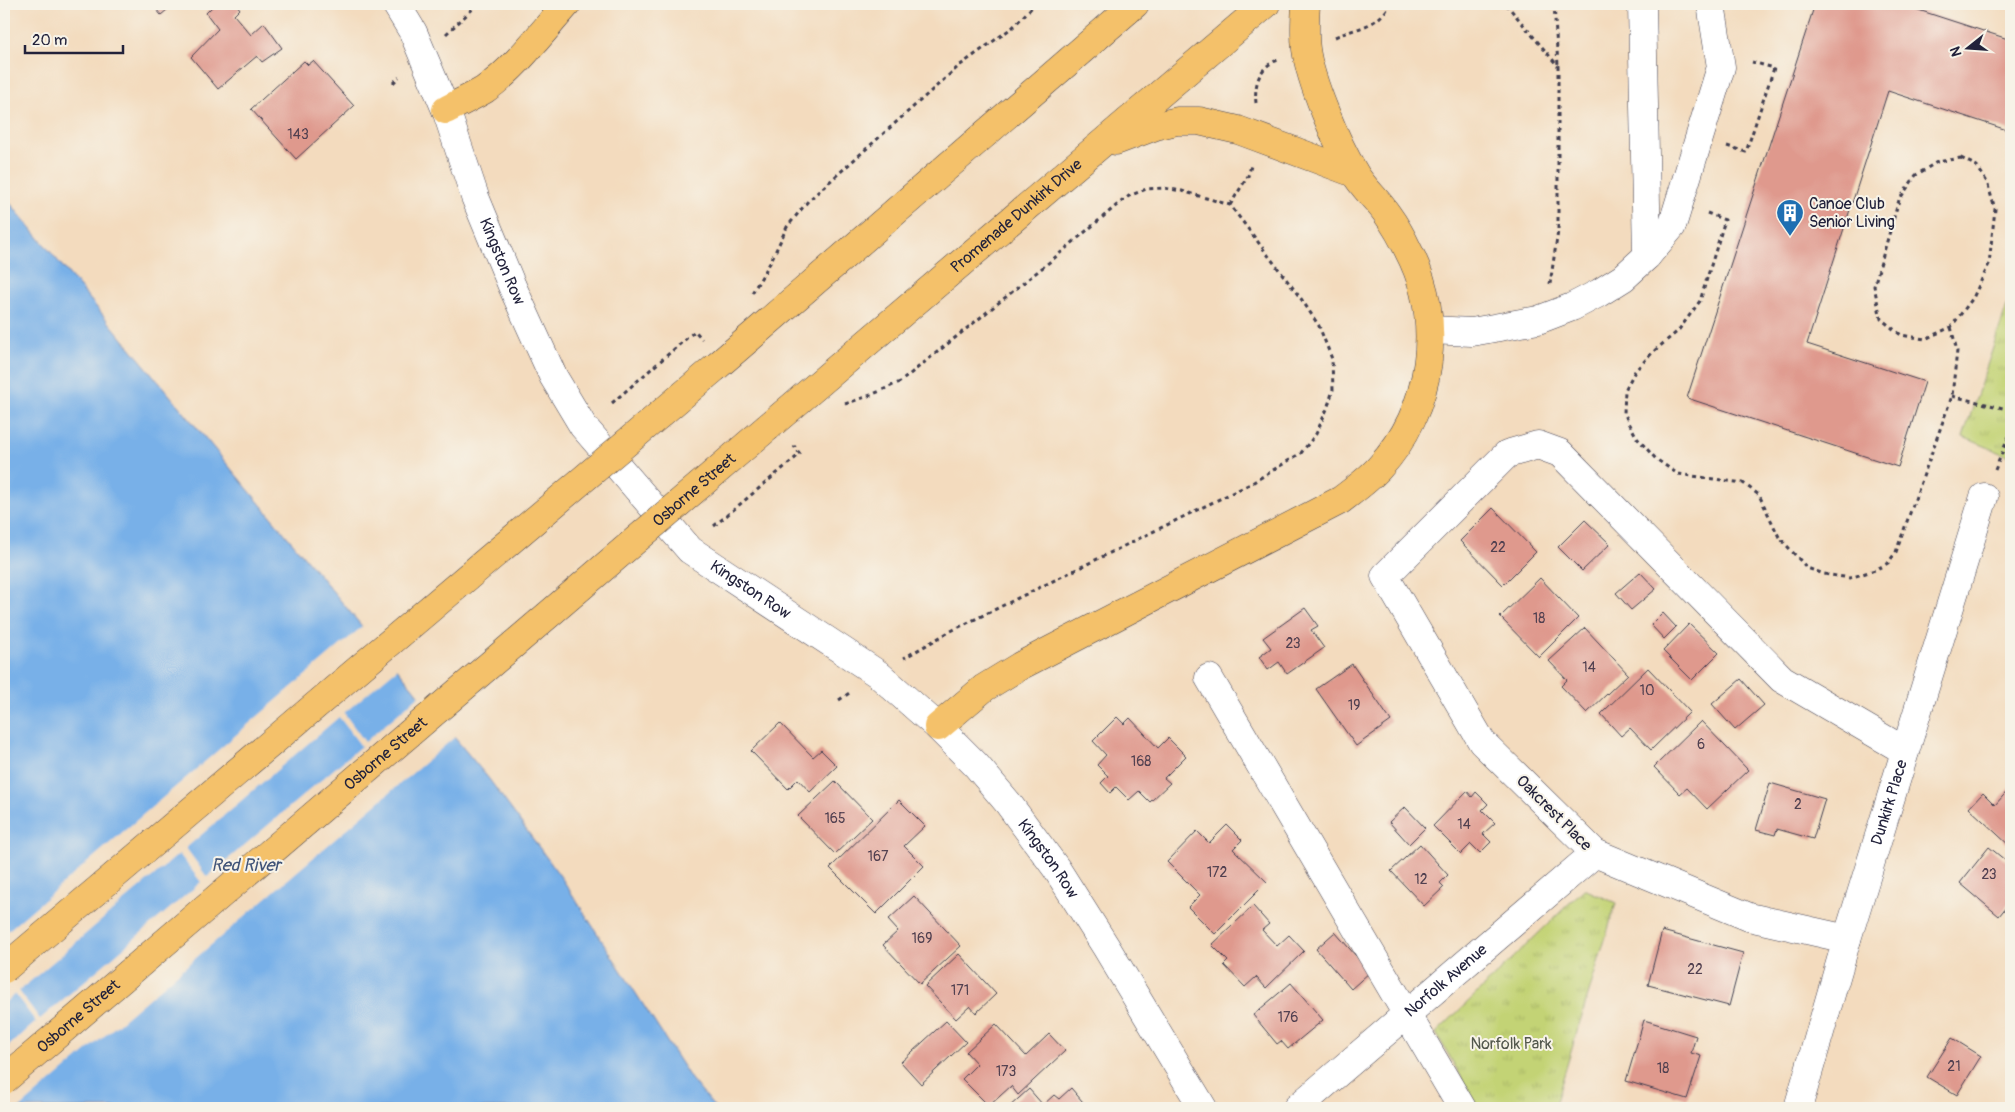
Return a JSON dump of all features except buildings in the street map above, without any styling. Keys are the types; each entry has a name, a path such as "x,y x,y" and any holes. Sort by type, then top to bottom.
{"main road":[{"path":"446,110 484,90 495,81 519,59 567,4"},
{"name":"Promenade Dunkirk Drive","path":"768,427 1266,4"},
{"path":"938,727 984,688 1020,666 1341,500 1378,468 1396,446 1412,419 1424,386 1430,330 1423,289 1409,251 1387,214 1354,173 1326,111 1306,51 1304,23 1306,4"},
{"path":"4,969 716,368 1133,5"},
{"path":"1092,152 1135,132 1156,126 1177,121 1199,122 1238,130 1354,173"},
{"name":"Osborne Street","path":"4,1080 768,427"}],"street":[{"name":"Kingston Row","path":"396,4 413,32 446,110 475,197 512,286 553,376 583,426 690,550 878,674 938,727 976,765 1056,868 1202,1108"},
{"path":"1642,4 1647,256"},
{"path":"1430,330 1472,332 1538,320 1572,307 1600,293 1623,278 1647,256 1672,226 1721,66 1711,4"},
{"name":"Oakcrest Place","path":"1847,939 1749,917 1595,853 1482,742 1385,576 1507,454 1538,445 1560,453 1782,679 1905,751"},
{"name":"Dunkirk Place","path":"1798,1108 1847,939 1984,498"},
{"path":"1209,678 1462,1108"},
{"name":"Norfolk Avenue","path":"1298,1108 1595,853"}],"path":[{"path":"747,299 761,279 788,227 808,201 959,66 1013,27 1035,4"},
{"path":"1506,4 1558,66"},
{"path":"1538,320 1550,285 1558,232 1558,66 1554,4"},
{"path":"1718,144 1746,152 1774,68 1740,58 1721,66"},
{"path":"1698,210 1725,220 1700,301 1678,331 1654,351 1635,371 1625,390 1624,413 1637,438 1656,459 1678,474 1743,482 1759,495 1779,537 1807,568 1824,574 1850,578 1876,570 1888,563 1896,552 1952,396 1957,351 1952,327 1973,298 1989,264 1995,208 1987,182 1977,166 1961,158 1937,162 1916,175 1898,200 1874,286 1881,319 1901,335 1925,339 1952,327"},
{"path":"839,700 878,674 949,632 1252,483 1301,453 1316,434 1333,390 1332,358 1319,326 1302,300 1230,205 1182,191 1164,188 1146,189 1129,196 1116,205 1052,260 900,382 871,395 841,405"},
{"path":"612,403 695,331 704,341 698,347"},
{"path":"1952,396 2011,410"},
{"path":"1984,498 2011,431"},
{"path":"714,526 800,454 792,443"}],"green space":[{"path":"2011,294 2011,457 1963,437"},
{"name":"Norfolk Park","path":"1584,889 1616,903 1554,1108 1479,1108 1436,1033"}],"water":[{"name":"Red River","path":"4,196 489,779 563,880 691,1079 715,1108 4,1108"}],"pier":[{"path":"364,625 399,667 344,713 365,742 421,694 456,736 20,1108 4,1108 4,1050 36,1022 15,994 4,1003 4,934","holes":["339,717 361,746 207,877 186,848","179,854 201,882 40,1019 19,991"]}],"place":[{"name":"Canoe Club Senior Living","path":"1790,237"}]}
